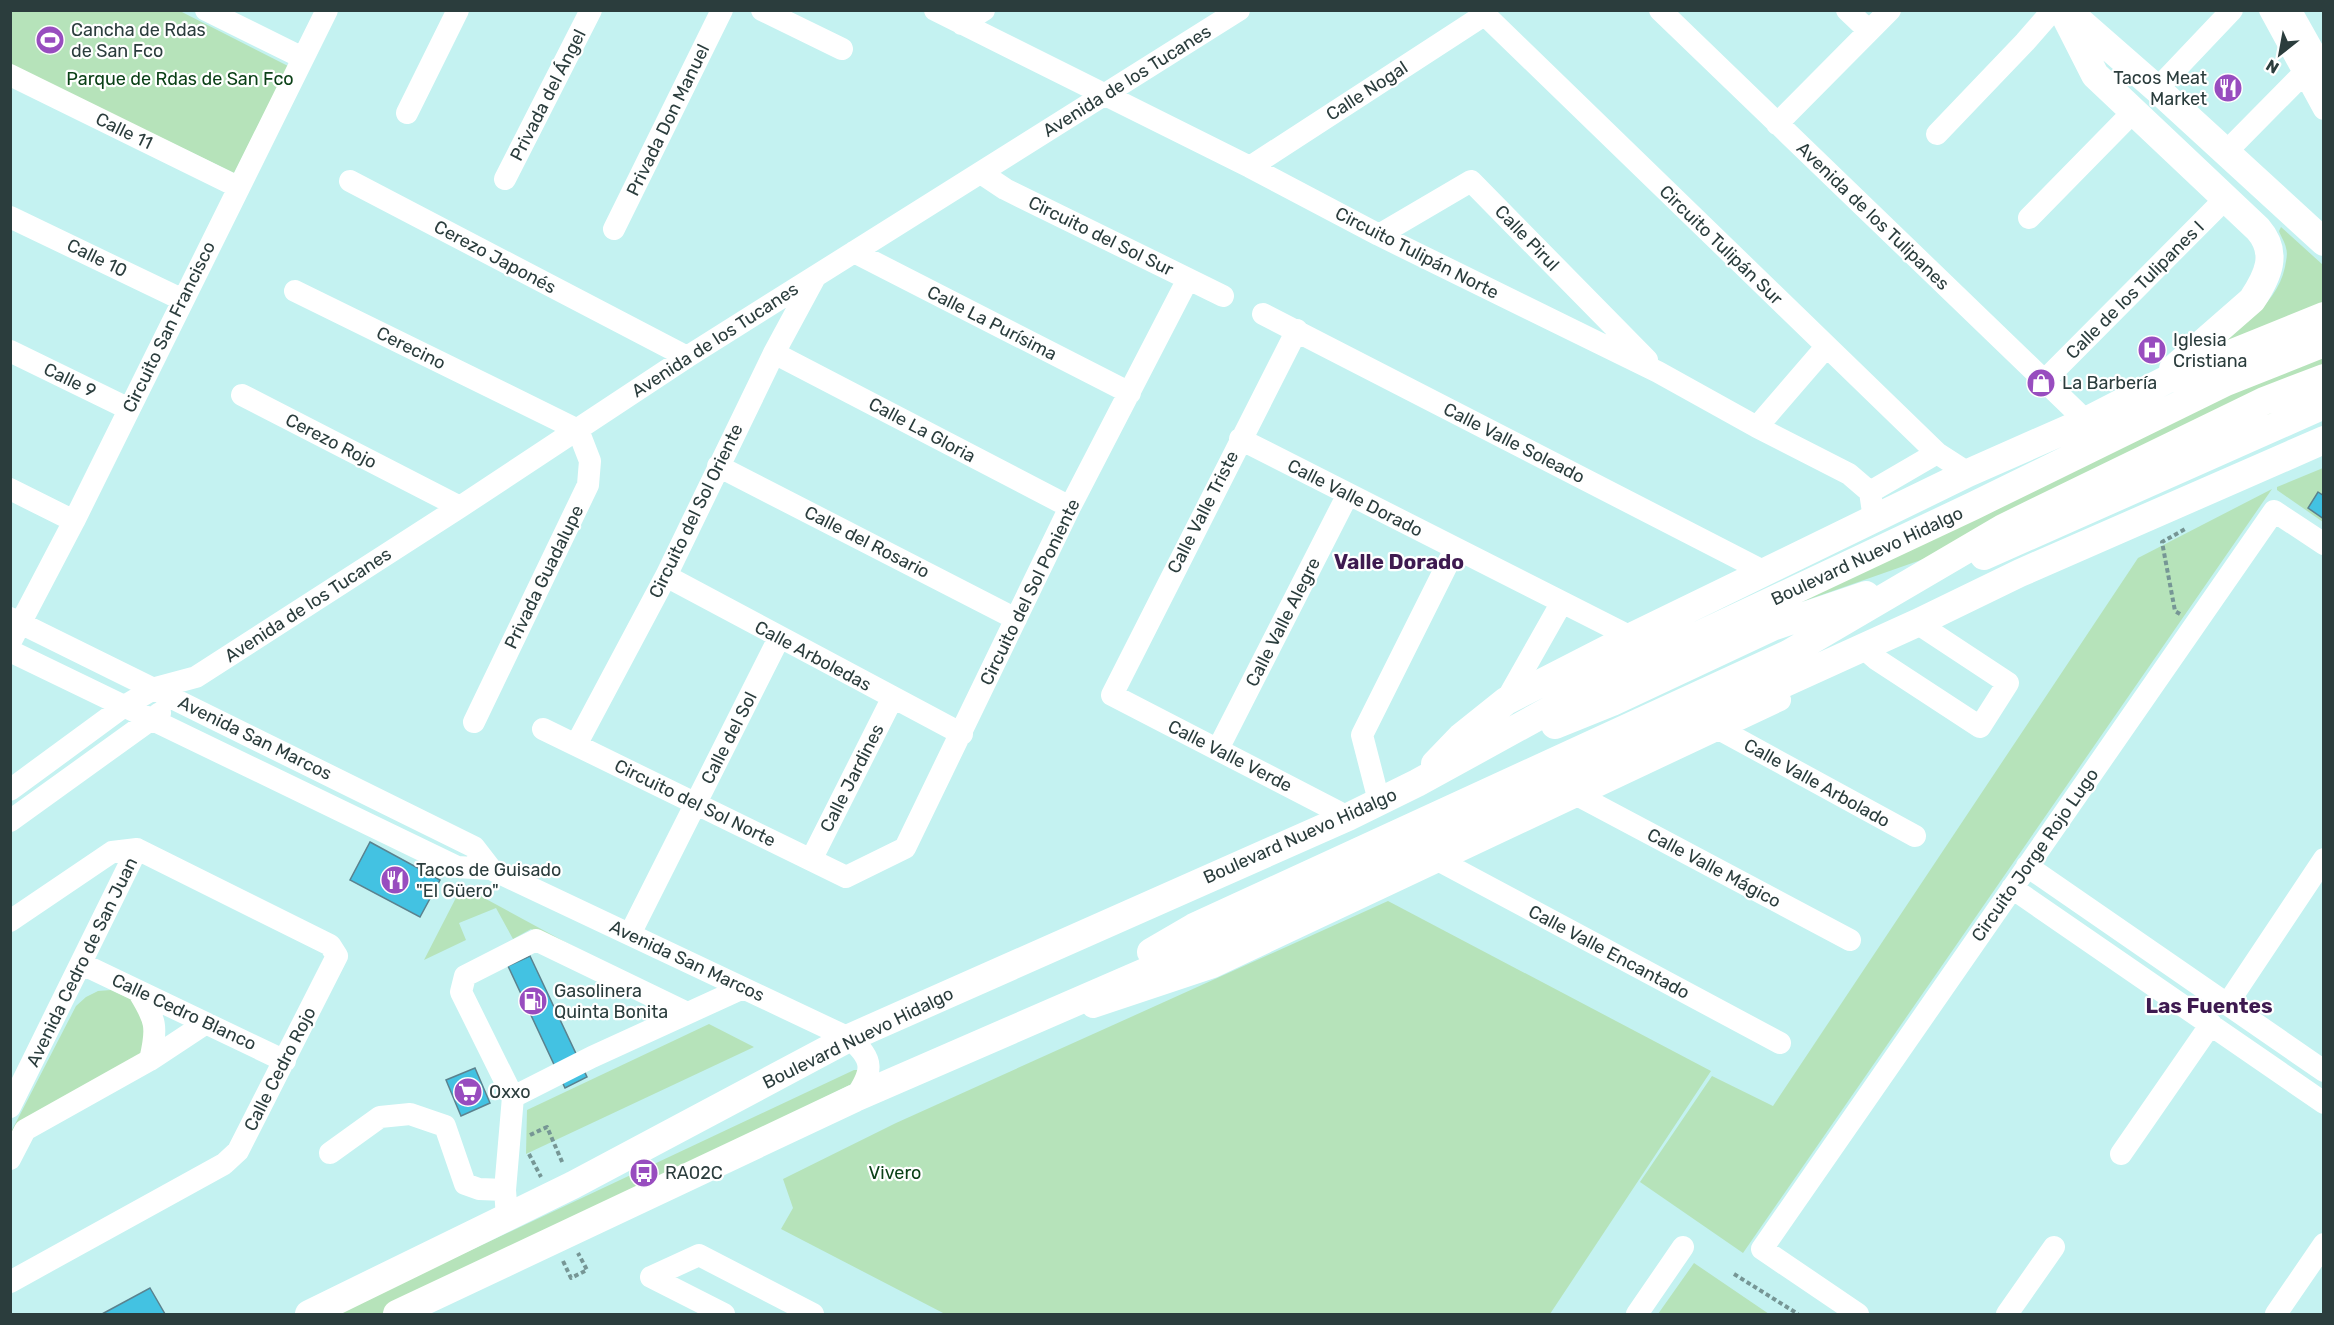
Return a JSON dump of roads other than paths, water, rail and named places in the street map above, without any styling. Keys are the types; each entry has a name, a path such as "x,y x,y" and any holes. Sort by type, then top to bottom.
{"main road":[{"path":"2062,10 2095,75 2226,198 2267,239 2270,248 2270,261 2266,273 2261,287 2252,300 2174,367 2166,380"},
{"path":"2067,10 2317,233"},
{"path":"2287,10 2314,75"},
{"path":"2310,10 2324,35"},
{"path":"1418,783 1461,737 1506,700 1765,572 1872,505 1968,473 2086,421 2166,380 2324,316"},
{"name":"Boulevard Nuevo Hidalgo","path":"1418,783 1610,677 1973,506 2226,382 2324,343"},
{"name":"Boulevard Nuevo Hidalgo","path":"989,1041 1194,927 1788,654 2002,528 2264,401 2312,382 2324,368"},
{"name":"Boulevard Nuevo Hidalgo","path":"309,1314 506,1204 573,1185 849,1038 1347,817 1418,783 1612,702 1734,643 1772,627 1998,551 2324,405"},
{"name":"Boulevard Nuevo Hidalgo","path":"397,1314 855,1098 1207,945 1917,623 2020,573 2324,440"}],"street":[{"path":"207,10 303,58"},
{"name":"Circuito San Francisco","path":"10,643 16,620 74,521 327,10"},
{"path":"407,113 458,10"},
{"name":"Privada del Ángel","path":"505,179 591,10"},
{"name":"Privada Don Manuel","path":"614,229 722,10"},
{"path":"762,10 842,49"},
{"name":"Circuito Tulipán Norte","path":"935,10 1250,167 1378,235 1658,372 1757,427 1849,474 1872,505"},
{"path":"963,24 984,10"},
{"name":"Avenida de los Tucanes","path":"10,790 123,706 155,688 196,676 460,507 687,357 1239,10"},
{"name":"Avenida de los Tulipanes","path":"1660,10 2086,421"},
{"path":"1846,10 1869,32"},
{"path":"1777,124 1890,10"},
{"path":"1938,134 2052,10"},
{"path":"2157,89 2232,10"},
{"path":"2270,10 2314,75 2324,109"},
{"name":"Calle Nogal","path":"1250,167 1482,13"},
{"name":"Circuito Tulipán Sur","path":"1482,13 1937,453 1968,473"},
{"name":"Calle 11","path":"10,75 238,187"},
{"path":"2226,152 2314,75"},
{"path":"2029,218 2134,111"},
{"name":"Circuito del Sol Sur","path":"981,173 1005,189 1223,296"},
{"name":"Cerezo Japonés","path":"350,181 687,357"},
{"name":"Calle Pirul","path":"1378,235 1471,181 1658,372"},
{"name":"Calle de los Tulipanes I","path":"2043,382 2226,198"},
{"name":"Calle 10","path":"10,217 183,300"},
{"name":"Calle La Purísima","path":"854,252 1130,393"},
{"name":"Circuito del Sol Oriente","path":"576,745 666,576 774,352 814,277"},
{"name":"Circuito del Sol Poniente","path":"846,877 906,848 1070,507 1188,279"},
{"name":"Cerecino","path":"295,291 578,430"},
{"name":"Calle Valle Soleado","path":"1263,314 1765,572"},
{"name":"Calle Valle Triste","path":"1112,695 1297,330"},
{"path":"1757,427 1826,347"},
{"name":"Calle 9","path":"10,351 129,409"},
{"name":"Calle La Gloria","path":"774,352 1070,507"},
{"name":"Cerezo Rojo","path":"242,395 460,507"},
{"name":"Privada Guadalupe","path":"474,722 588,485 591,461 578,430"},
{"name":"Calle Valle Dorado","path":"1240,439 1630,638"},
{"path":"1872,505 1937,453"},
{"name":"Calle del Rosario","path":"718,466 1016,619"},
{"path":"10,489 74,521"},
{"name":"Calle Valle Alegre","path":"1218,749 1348,494"},
{"name":"Circuito Jorge Rojo Lugo","path":"1858,1314 1762,1249 2274,511 2324,544"},
{"path":"1379,801 1362,735 1455,549"},
{"name":"Calle Arboledas","path":"666,576 962,734"},
{"path":"1506,700 1562,602"},
{"name":"Avenida San Marcos","path":"16,620 474,847 492,869"},
{"path":"1862,647 1876,659 1980,727 2008,683 1917,623"},
{"name":"Calle del Sol","path":"630,934 779,638"},
{"name":"Boulevard Nuevo Hidalgo","path":"989,1041 1213,967 1796,692 1862,647"},
{"name":"Avenida San Marcos","path":"10,651 458,867 492,869 849,1038"},
{"name":"Avenida de los Tucanes","path":"10,821 178,700 196,676"},
{"name":"Calle Valle Verde","path":"1112,695 1347,817"},
{"name":"Calle Jardines","path":"811,860 893,697"},
{"name":"Circuito del Sol Norte","path":"543,729 846,877"},
{"name":"Calle Valle Arbolado","path":"1719,729 1915,836"},
{"name":"Calle Valle Mágico","path":"1579,795 1850,940"},
{"path":"10,921 112,852 137,849"},
{"name":"Avenida Cedro de San Juan","path":"10,1107 137,849"},
{"name":"Calle Cedro Rojo","path":"10,1282 224,1164 238,1151 337,956 330,945 137,849"},
{"path":"2228,1003 2324,859"},
{"name":"Calle Valle Encantado","path":"1438,860 1780,1043"},
{"path":"2027,866 2324,1071"},
{"path":"2012,888 2211,1024 2320,1094"},
{"path":"2107,953 2122,931"},
{"path":"330,1153 380,1117 410,1114 445,1126 465,1184 506,1204 513,1097 461,992 465,976 536,940 687,1013"},
{"name":"Calle Cedro Blanco","path":"82,964 285,1061"},
{"path":"513,1097 743,988"},
{"path":"138,991 152,1013 156,1035 150,1060"},
{"path":"10,1159 25,1130 150,1060 206,1023"},
{"path":"2121,1154 2211,1024"},
{"path":"849,1038 861,1048 869,1060 867,1080 855,1098"},
{"path":"1637,1314 1683,1247"},
{"path":"2007,1314 2054,1247"},
{"path":"2276,1314 2321,1250"},
{"path":"724,1314 651,1277 699,1255 774,1306 813,1314"}],"place":[{"name":"Cancha de Rdas de San Fco","path":"50,40"},
{"name":"Tacos Meat Market","path":"2228,88"},
{"name":"Iglesia Cristiana","path":"2152,350"},
{"name":"La Barbería","path":"2041,383"},
{"name":"Tacos de Guisado \"El Güero\"","path":"395,880"},
{"name":"Gasolinera Quinta Bonita","path":"533,1001"},
{"name":"Oxxo","path":"468,1092"},
{"name":"RA02C","path":"644,1173"}],"district":[{"name":"Valle Dorado","path":"1399,562"},
{"name":"Las Fuentes","path":"2209,1006"}],"park label":[{"name":"Parque de Rdas de San Fco","path":"180,79"},
{"name":"Vivero","path":"895,1173"}]}
